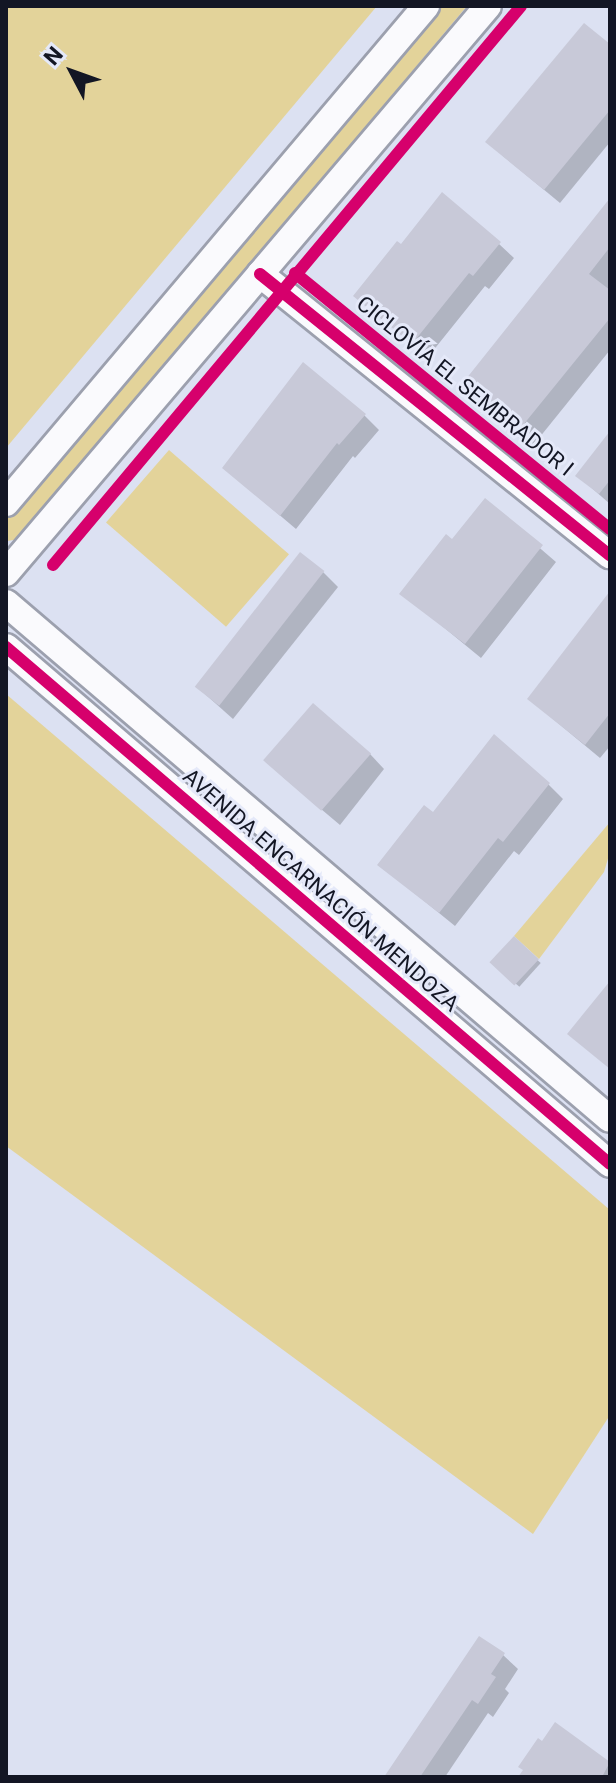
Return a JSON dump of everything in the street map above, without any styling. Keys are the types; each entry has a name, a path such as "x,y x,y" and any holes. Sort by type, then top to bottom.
{"street":[{"path":"6,503 426,6"},
{"path":"6,573 488,6"},
{"path":"260,274 610,555"},
{"name":"AVENIDA ENCARNACIÓN MENDOZA","path":"6,603 610,1119"},
{"name":"AVENIDA ENCARNACIÓN MENDOZA","path":"6,647 610,1164"}],"shaded area":[{"path":"6,6 377,6 6,448"},
{"path":"442,6 467,6 20,539 7,541 6,519"},
{"path":"169,450 289,554 226,627 106,522"},
{"path":"6,694 610,1210 610,1415 533,1534 6,1146"},
{"path":"610,822 610,852 604,872 539,959 514,936"}],"building":[{"path":"584,23 610,44 610,110 544,190 485,142"},
{"path":"442,192 501,242 473,276 469,273 412,344 353,296 397,241 401,244"},
{"path":"610,198 610,247 589,274 610,290 610,318 515,435 458,389"},
{"path":"303,362 366,414 339,445 337,443 280,516 222,468"},
{"path":"610,431 610,480 599,494 575,476"},
{"path":"485,498 543,545 465,644 399,594 446,534 452,539"},
{"path":"300,552 324,571 219,706 195,687"},
{"path":"610,591 610,713 585,745 527,699"},
{"path":"313,703 371,754 321,811 263,760"},
{"path":"494,734 550,783 503,842 498,838 439,913 377,865 424,805 433,812"},
{"path":"514,936 539,959 514,986 489,962"},
{"path":"610,981 610,1069 567,1034"},
{"path":"479,1636 505,1653 491,1674 496,1677 478,1704 472,1700 420,1777 384,1777"},
{"path":"555,1722 610,1762 602,1777 518,1777 523,1770 518,1767 538,1738 542,1741"}],"cycle path":[{"path":"53,565 521,6"},
{"name":"CICLOVÍA EL SEMBRADOR I","path":"295,273 610,529"},
{"path":"260,274 610,555"},
{"path":"6,647 610,1164"}]}
